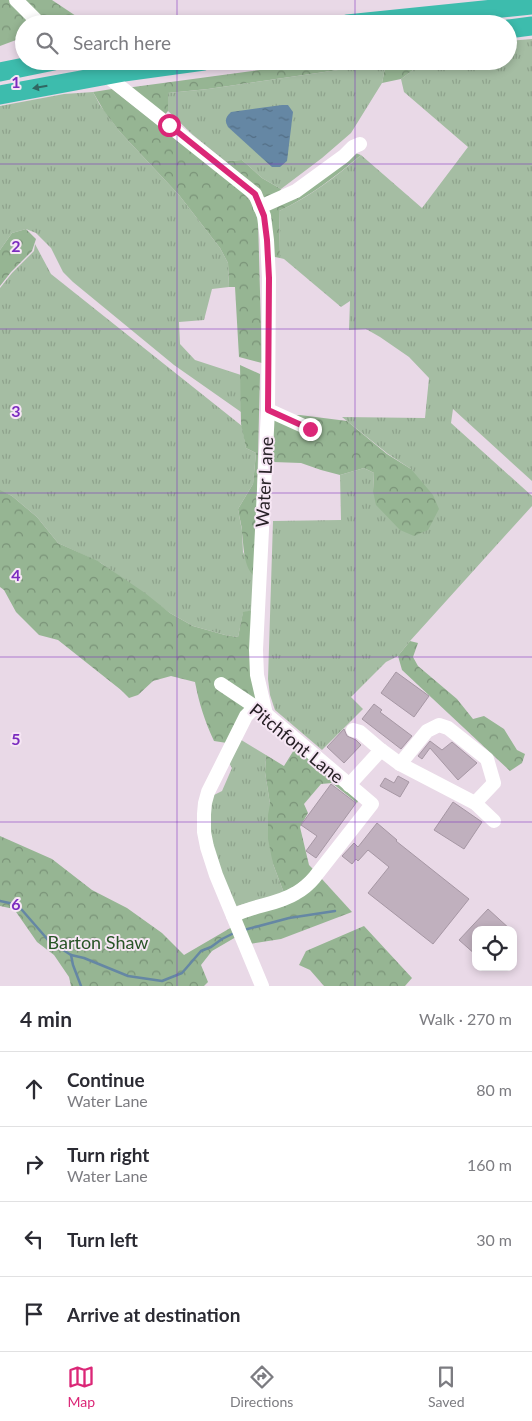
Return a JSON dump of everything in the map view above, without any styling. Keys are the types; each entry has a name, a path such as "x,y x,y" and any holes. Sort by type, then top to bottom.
{"highway":[{"path":"435,15 532,5"},
{"path":"517,28 532,26"},
{"path":"0,72 15,69"},
{"path":"0,94 139,70"}],"lane":[{"path":"16,0 31,15"},
{"name":"Water Lane","path":"99,70 255,194 264,216 269,278 268,410 256,650 261,711"},
{"path":"260,207 296,191 344,156 353,147 360,144"},
{"path":"268,410 310,429"},
{"name":"Pitchfont Lane","path":"221,684 261,711 372,804 305,887 277,901 245,910 232,916"},
{"path":"261,711 246,716 208,792 205,803 204,832 216,875 262,986"},
{"path":"400,764 427,731 439,725 448,728 487,759 494,783 475,803"},
{"path":"353,730 360,732 400,764 475,803 494,821"},
{"path":"349,785 381,750"}],"green space":[{"path":"0,0 52,0 74,15 15,15 15,40 0,46"},
{"path":"532,39 532,481 453,409 451,423 532,496 532,506 398,656 386,662 351,697 363,709 322,750 275,710 270,695 268,679 273,521 341,520 340,475 364,468 374,473 373,491 411,469 388,454 342,417 425,418 429,378 409,357 380,337 366,329 349,330 350,301 341,307 284,259 280,258 279,211 322,186 361,155 422,208 468,147 404,92 401,79 413,70 517,70 517,40"},
{"path":"260,70 338,70 168,93 168,111 164,116 126,88"},
{"path":"338,70 385,70 382,83 351,133 281,189 262,178 242,160 225,161 193,135 168,111 168,93"},
{"path":"385,70 413,70 401,79 382,83"},
{"path":"112,89 241,190 253,204 258,220 262,363 239,357 235,287 229,287 228,263 220,248 179,195 120,132 104,111 93,92"},
{"path":"93,92 120,132 179,195 220,248 228,263 229,287 212,289 204,320 179,322 180,344 195,360 241,375 241,412 174,365 73,282 63,272 51,248 36,233 26,229 12,233 0,250 0,106 64,94"},
{"path":"355,153 361,155 342,171 322,186 279,211 280,258 270,256 267,209"},
{"path":"242,160 262,178 281,189 279,194 263,201 261,193 225,161"},
{"path":"26,229 36,239 32,251 0,286 0,250 12,233"},
{"path":"35,244 51,274 242,426 246,448 256,453 253,484 238,509 243,552 255,577 253,610 243,613 238,637 193,626 170,613 101,563 58,543 37,517 12,496 0,491 0,288 34,251"},
{"path":"240,365 260,374 255,577 246,562 238,509 253,484 256,453 246,448 241,424"},
{"path":"300,415 347,421 387,454 411,469 433,495 439,509 428,530 414,536 400,530 376,505 373,491 374,473 364,468 340,475 301,463 273,462 273,417"},
{"path":"0,490 12,496 37,517 58,543 98,561 145,593 170,613 193,626 238,637 243,612 253,610 258,702 227,743 214,741 198,697 195,682 171,676 153,681 138,695 129,698 58,640 39,635 16,612 4,590 0,587"},
{"path":"410,641 418,643 413,657 418,666 457,699 473,719 484,716 504,729 517,750 525,754 522,763 510,771 402,670 398,656"},
{"path":"238,738 266,755 265,772 270,804 273,864 284,893 233,907 212,850 208,810 214,795 222,791 232,768 229,763"},
{"path":"297,745 359,799 357,803 332,783 321,784 304,804 308,813 300,827 309,865 314,870 293,888 284,893 273,864 268,839 270,804 265,772 266,755 284,766"},
{"name":"Barton Shaw","path":"0,836 52,859 92,890 127,908 162,933 184,955 232,927 236,937 212,951 201,965 208,982 204,986 71,986 69,977 54,955 37,942 14,909 0,906"},
{"path":"321,878 352,912 281,939 249,944 241,924 242,918"},
{"path":"364,926 412,978 405,986 324,986 310,970 299,965 306,951"}],"water":[{"path":"288,105 293,112 287,161 280,167 272,167 228,127 226,119 231,112"}],"building":[{"path":"396,672 429,696 414,717 381,693"},
{"path":"374,704 382,710 380,712 412,736 401,749 362,719"},
{"path":"344,729 347,736 356,740 361,745 344,763 327,747"},
{"path":"430,741 442,750 452,742 477,763 458,780 430,748 422,759 418,756"},
{"path":"398,776 409,782 400,797 380,786 385,778 394,783"},
{"path":"331,784 356,803 316,858 306,851 317,836 301,825"},
{"path":"453,802 482,822 464,849 434,830"},
{"path":"377,823 396,841 469,899 433,944 368,893 389,867 368,850 358,861 356,859 352,864 342,856 354,843 358,847"},
{"path":"488,909 507,926 472,926"},
{"path":"472,926 472,951 459,940"}],"waterway":[{"path":"0,901 14,904 22,910 49,941 71,955 84,958 128,976 162,981 182,973 201,951 234,933"},
{"path":"244,930 289,918 335,911"},
{"path":"71,955 81,986"}],"route":[{"path":"169,125 255,194 264,216 267,240 269,278 268,410 310,429"}]}
